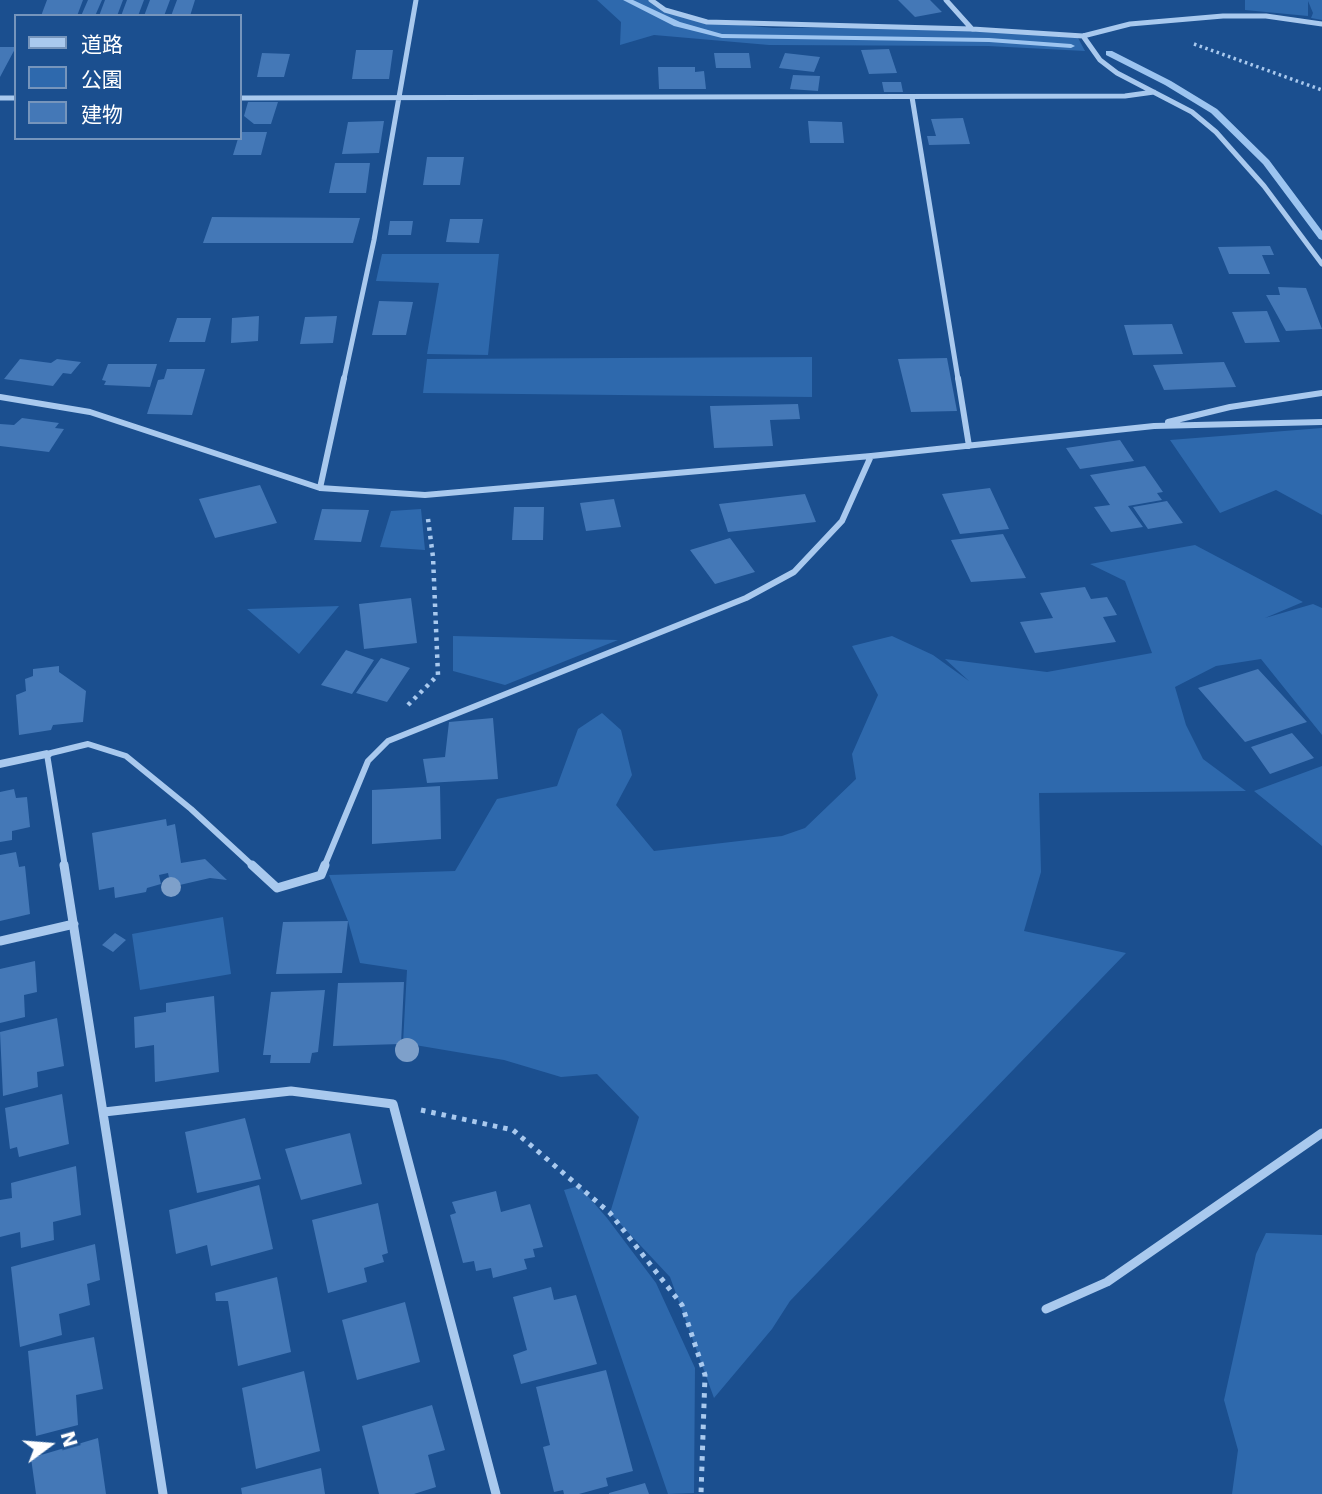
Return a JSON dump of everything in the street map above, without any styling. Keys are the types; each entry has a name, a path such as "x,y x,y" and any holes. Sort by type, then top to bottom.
{"street":[{"path":"320,488 374,240 416,0"},
{"path":"650,0 665,10 707,22 972,29 1083,36 1152,21 1266,16 1322,24"},
{"path":"946,0 972,29"},
{"path":"1083,36 1108,66 1192,112 1216,132 1264,186 1322,264"},
{"path":"242,98 1125,96 1154,92"},
{"path":"912,97 969,446"},
{"path":"1154,426 1230,407 1322,393"},
{"path":"0,397 90,412 320,488 425,495 871,456 1154,426 1322,422"},
{"path":"0,764 88,744 126,756 191,810 277,888 320,875 369,761 388,741 746,598 794,572 842,521 871,456"},
{"path":"47,754 163,1494"},
{"path":"0,941 74,924"},
{"path":"104,1112 291,1091 393,1104 496,1494"},
{"path":"1046,1309 1107,1282 1322,1133"}],"path":[{"path":"1152,21 1162,33 1322,90"},
{"path":"388,741 394,719 438,675 433,557 425,495"},
{"path":"393,1104 513,1130 610,1213 682,1305 705,1376 701,1494"}],"green space":[{"path":"597,0 650,0 665,10 707,22 773,28 885,27 1077,36 1085,51 988,46 769,45 654,35 620,45 621,22"},
{"path":"1245,0 1322,0 1322,20 1311,18 1313,13 1308,1 1308,16 1245,10"},
{"path":"382,254 499,254 488,355 427,354 439,283 376,281"},
{"path":"812,357 812,397 423,393 427,359"},
{"path":"1322,428 1322,515 1276,490 1220,513 1170,440"},
{"path":"421,509 425,550 380,547 391,511"},
{"path":"1195,545 1303,602 1265,618 1313,604 1322,608 1322,735 1261,659 1216,666 1175,687 1186,725 1203,759 1246,791 1039,793 1041,872 1024,931 1126,953 790,1301 772,1329 714,1398 670,1277 610,1213 639,1117 597,1074 561,1077 504,1060 403,1043 407,970 360,963 348,921 329,875 455,871 497,799 557,786 578,729 602,713 621,730 632,775 616,805 654,851 782,836 805,828 856,779 852,754 878,695 852,646 892,636 933,655 969,681 945,659 1047,672 1152,653 1125,581 1090,564"},
{"path":"339,606 299,654 247,609"},
{"path":"453,636 618,640 505,685 453,671"},
{"path":"1322,766 1322,846 1254,791"},
{"path":"223,917 231,974 140,990 132,934"},
{"path":"579,1186 656,1283 695,1368 694,1493 668,1494 564,1190"},
{"path":"1266,1233 1322,1235 1322,1494 1232,1494 1238,1450 1224,1400 1256,1254"}],"building":[{"path":"47,0 83,0 78,14 42,14"},
{"path":"88,0 102,0 96,14 82,14"},
{"path":"105,0 123,0 118,14 100,14"},
{"path":"127,0 144,0 139,14 122,14"},
{"path":"150,0 170,0 165,14 145,14"},
{"path":"177,0 195,0 191,14 172,14"},
{"path":"898,0 930,0 942,12 915,17"},
{"path":"0,47 14,47 14,51 0,77"},
{"path":"889,49 897,73 869,74 861,50"},
{"path":"356,50 393,50 389,79 352,79"},
{"path":"262,53 290,54 284,77 257,77"},
{"path":"714,53 749,53 751,68 716,68"},
{"path":"785,53 820,57 814,72 779,68"},
{"path":"658,67 695,67 695,72 704,71 706,89 659,89"},
{"path":"793,75 820,76 818,91 790,89"},
{"path":"882,82 901,82 903,92 884,92"},
{"path":"248,102 278,102 271,124 254,124 244,116"},
{"path":"963,118 970,144 929,145 927,136 936,136 931,119"},
{"path":"384,121 379,153 342,154 348,122"},
{"path":"808,121 842,122 844,143 810,143"},
{"path":"242,132 267,132 261,155 233,155 238,140 242,140"},
{"path":"427,157 464,157 460,185 423,185"},
{"path":"335,163 370,163 366,193 329,193"},
{"path":"212,217 360,218 353,243 203,243"},
{"path":"450,219 483,219 479,243 446,242"},
{"path":"390,221 413,221 411,235 388,235"},
{"path":"1270,246 1274,255 1262,255 1270,274 1229,274 1218,247"},
{"path":"1278,287 1306,288 1322,329 1286,331 1266,295 1280,295"},
{"path":"379,301 413,302 406,335 372,335"},
{"path":"1267,311 1280,342 1245,343 1232,312"},
{"path":"259,316 258,341 231,343 232,318"},
{"path":"337,316 333,343 300,344 305,317"},
{"path":"177,318 211,318 205,342 169,342"},
{"path":"1172,324 1183,354 1133,355 1124,325"},
{"path":"947,358 957,411 911,412 898,359"},
{"path":"20,359 51,363 57,359 81,362 71,374 63,373 53,386 4,379"},
{"path":"1224,362 1236,387 1164,390 1153,365"},
{"path":"108,364 157,364 150,387 104,385 106,381 102,380"},
{"path":"167,369 205,369 192,415 147,414 158,380 164,379"},
{"path":"798,404 800,419 770,420 773,446 714,448 710,406"},
{"path":"22,418 59,423 55,428 64,429 49,452 0,446 0,424 14,425"},
{"path":"1120,440 1134,461 1080,469 1066,448"},
{"path":"1145,466 1163,492 1157,493 1162,500 1128,506 1143,527 1111,532 1094,507 1110,505 1090,475"},
{"path":"260,485 277,523 215,538 199,499"},
{"path":"990,488 1009,529 960,534 942,494"},
{"path":"805,494 816,522 728,532 719,504"},
{"path":"614,499 621,527 586,531 580,503"},
{"path":"1167,501 1183,523 1148,529 1133,507"},
{"path":"514,507 544,507 543,540 512,540"},
{"path":"322,509 369,510 361,542 314,540"},
{"path":"1003,534 1026,578 971,582 951,540"},
{"path":"730,538 755,572 715,584 690,550"},
{"path":"1085,587 1091,599 1107,597 1117,615 1103,617 1116,642 1035,653 1020,622 1053,618 1040,593"},
{"path":"411,598 417,643 364,649 359,604"},
{"path":"346,650 374,660 352,694 321,685"},
{"path":"381,658 410,668 387,702 356,693"},
{"path":"59,666 59,672 86,691 83,722 53,725 51,730 19,735 16,695 26,691 25,679 33,676 33,669"},
{"path":"1258,669 1307,722 1245,742 1198,688"},
{"path":"493,718 498,779 427,783 423,759 445,757 449,722"},
{"path":"1292,733 1314,758 1270,774 1251,747"},
{"path":"440,786 441,839 372,844 372,790"},
{"path":"14,789 16,798 27,797 30,827 12,831 12,840 0,842 0,792"},
{"path":"166,819 167,826 175,824 181,863 205,859 227,880 210,878 171,887 168,873 159,875 161,884 147,888 146,892 115,898 114,887 99,890 92,833"},
{"path":"16,852 19,867 25,866 30,914 0,921 0,855"},
{"path":"348,921 342,973 276,974 283,922"},
{"path":"115,933 126,940 113,952 102,945"},
{"path":"35,961 37,992 24,995 25,1017 0,1023 0,969"},
{"path":"404,982 401,1044 333,1046 338,983"},
{"path":"325,990 318,1052 312,1053 310,1063 270,1063 271,1055 263,1055 271,992"},
{"path":"214,996 219,1072 155,1082 154,1045 135,1048 134,1017 166,1012 166,1003"},
{"path":"57,1018 64,1066 37,1072 38,1087 3,1096 0,1032"},
{"path":"62,1094 69,1144 19,1157 17,1147 10,1149 5,1108"},
{"path":"245,1118 261,1179 197,1193 185,1132"},
{"path":"350,1133 362,1184 301,1200 285,1149"},
{"path":"76,1166 81,1215 53,1222 54,1240 21,1248 20,1232 0,1237 0,1200 12,1198 11,1183"},
{"path":"259,1185 273,1249 211,1266 207,1245 176,1254 169,1210"},
{"path":"496,1191 501,1212 530,1204 543,1247 533,1249 535,1257 524,1259 527,1269 493,1278 491,1268 476,1271 474,1261 463,1263 450,1215 456,1213 452,1202"},
{"path":"378,1203 388,1253 382,1255 384,1262 364,1268 367,1282 328,1293 312,1220"},
{"path":"95,1244 100,1280 87,1284 90,1305 59,1314 62,1335 20,1347 11,1267"},
{"path":"277,1277 291,1352 238,1366 228,1301 216,1301 215,1293"},
{"path":"551,1287 554,1300 576,1295 597,1364 521,1384 513,1355 527,1350 513,1297"},
{"path":"405,1302 420,1362 357,1380 342,1320"},
{"path":"94,1337 103,1389 76,1395 78,1425 36,1436 28,1351"},
{"path":"606,1370 633,1471 606,1478 608,1486 579,1494 564,1494 563,1490 554,1492 543,1447 550,1445 536,1387"},
{"path":"304,1371 320,1451 256,1469 242,1388"},
{"path":"432,1405 445,1450 428,1455 436,1487 414,1494 379,1494 362,1426"},
{"path":"98,1438 106,1494 36,1494 31,1458"},
{"path":"321,1468 325,1494 242,1494 241,1488"},
{"path":"645,1483 649,1494 609,1494 609,1493"}],"waterway":[{"path":"627,0 677,24 722,36 989,40 1071,46"},
{"path":"1109,53 1168,83 1214,111 1266,162 1322,237"}]}
